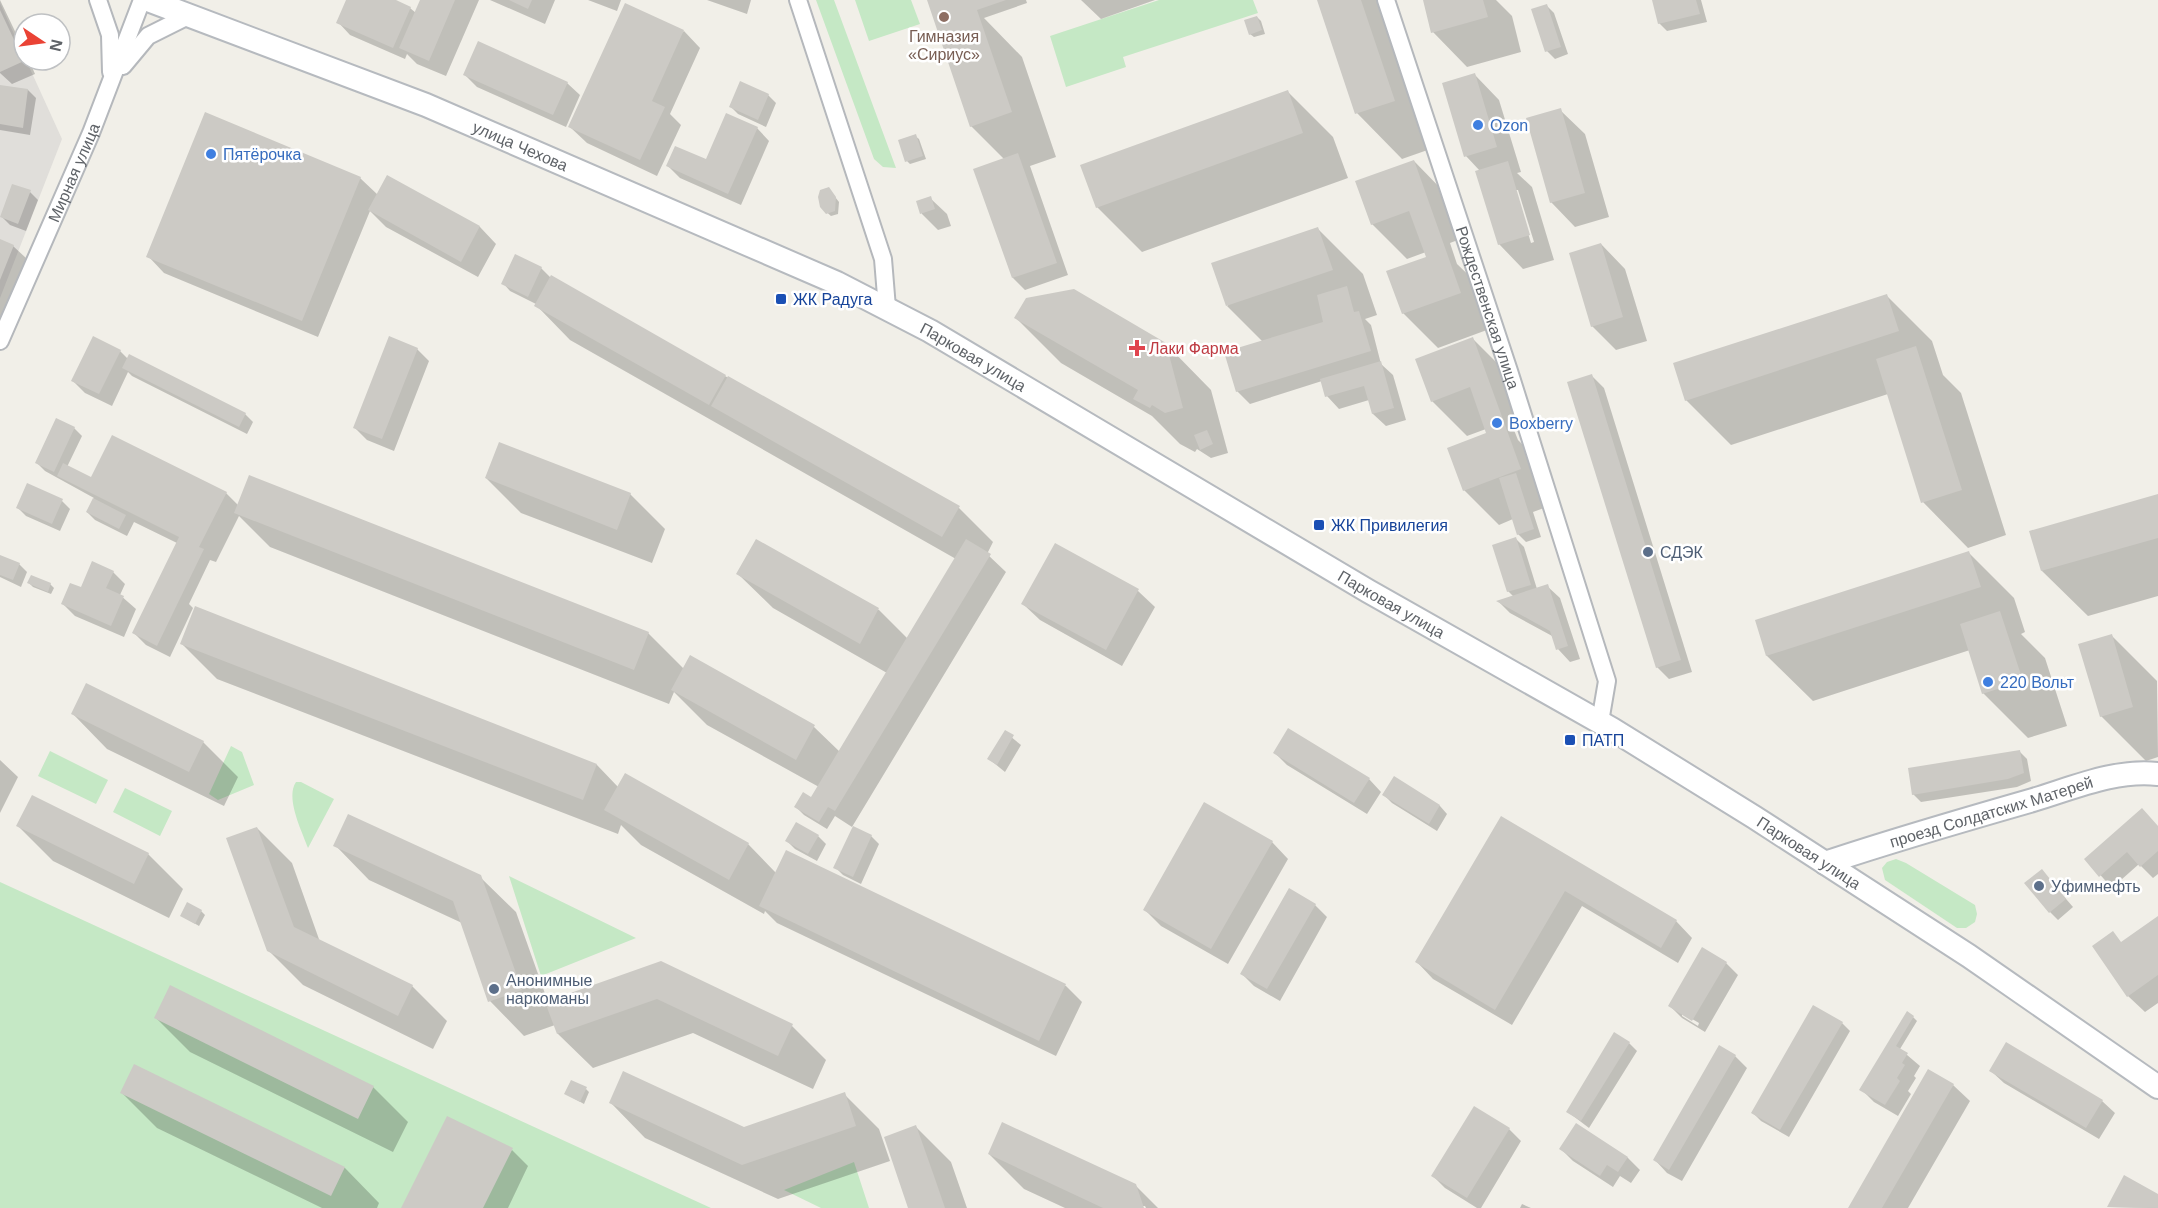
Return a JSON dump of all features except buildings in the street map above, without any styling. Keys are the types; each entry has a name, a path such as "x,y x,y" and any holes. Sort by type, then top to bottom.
{"main road":[{"name":"улица Чехова","path":"148,0 426,105 837,283 887,308"},
{"name":"Парковая улица","path":"887,308 940,337 1368,591 1600,722 1969,956 2158,1087"},
{"name":"проезд Солдатских Матерей","path":"1825,863 1908,835 2091,782 2142,772 2158,774"}],"street":[{"path":"98,0 110,35 112,81"},
{"name":"Мирная улица","path":"0,341 112,81 142,0"},
{"path":"798,0 883,259 887,308"},
{"name":"Рождественская улица","path":"1386,0 1509,371 1607,681 1600,722"},
{"path":"112,81 148,36 190,15"}],"shaded area":[{"path":"0,3 12,30 12,72 31,72 62,139 0,298"}],"green space":[{"path":"816,0 834,0 896,168 883,167 874,159"},
{"path":"855,0 911,0 920,24 869,41"},
{"path":"1159,0 1253,0 1258,13 1123,57 1126,67 1066,87 1050,36"},
{"path":"231,746 242,752 254,785 218,800 209,794"},
{"path":"50,751 108,780 96,804 38,776"},
{"path":"296,782 301,782 334,799 308,848 293,805 293,789"},
{"path":"125,788 172,811 160,836 113,812"},
{"path":"1896,859 1975,905 1977,914 1975,922 1966,928 1957,928 1885,880 1882,868 1887,862"},
{"path":"509,876 636,938 541,976"},
{"path":"0,882 711,1208 0,1208"},
{"path":"854,1162 869,1208 821,1208 784,1190"}],"place":[{"name":"Гимназия «Сириус»","path":"944,17"},
{"name":"Ozon","path":"1478,125"},
{"name":"Пятёрочка","path":"211,154"},
{"name":"ЖК Радуга","path":"781,299"},
{"name":"Лаки Фарма","path":"1137,348"},
{"name":"Boxberry","path":"1497,423"},
{"name":"ЖК Привилегия","path":"1319,525"},
{"name":"СДЭК","path":"1648,552"},
{"name":"220 Вольт","path":"1988,682"},
{"name":"ПАТП","path":"1570,740"},
{"name":"Уфимнефть","path":"2039,886"},
{"name":"Анонимные наркоманы","path":"494,989"}]}
